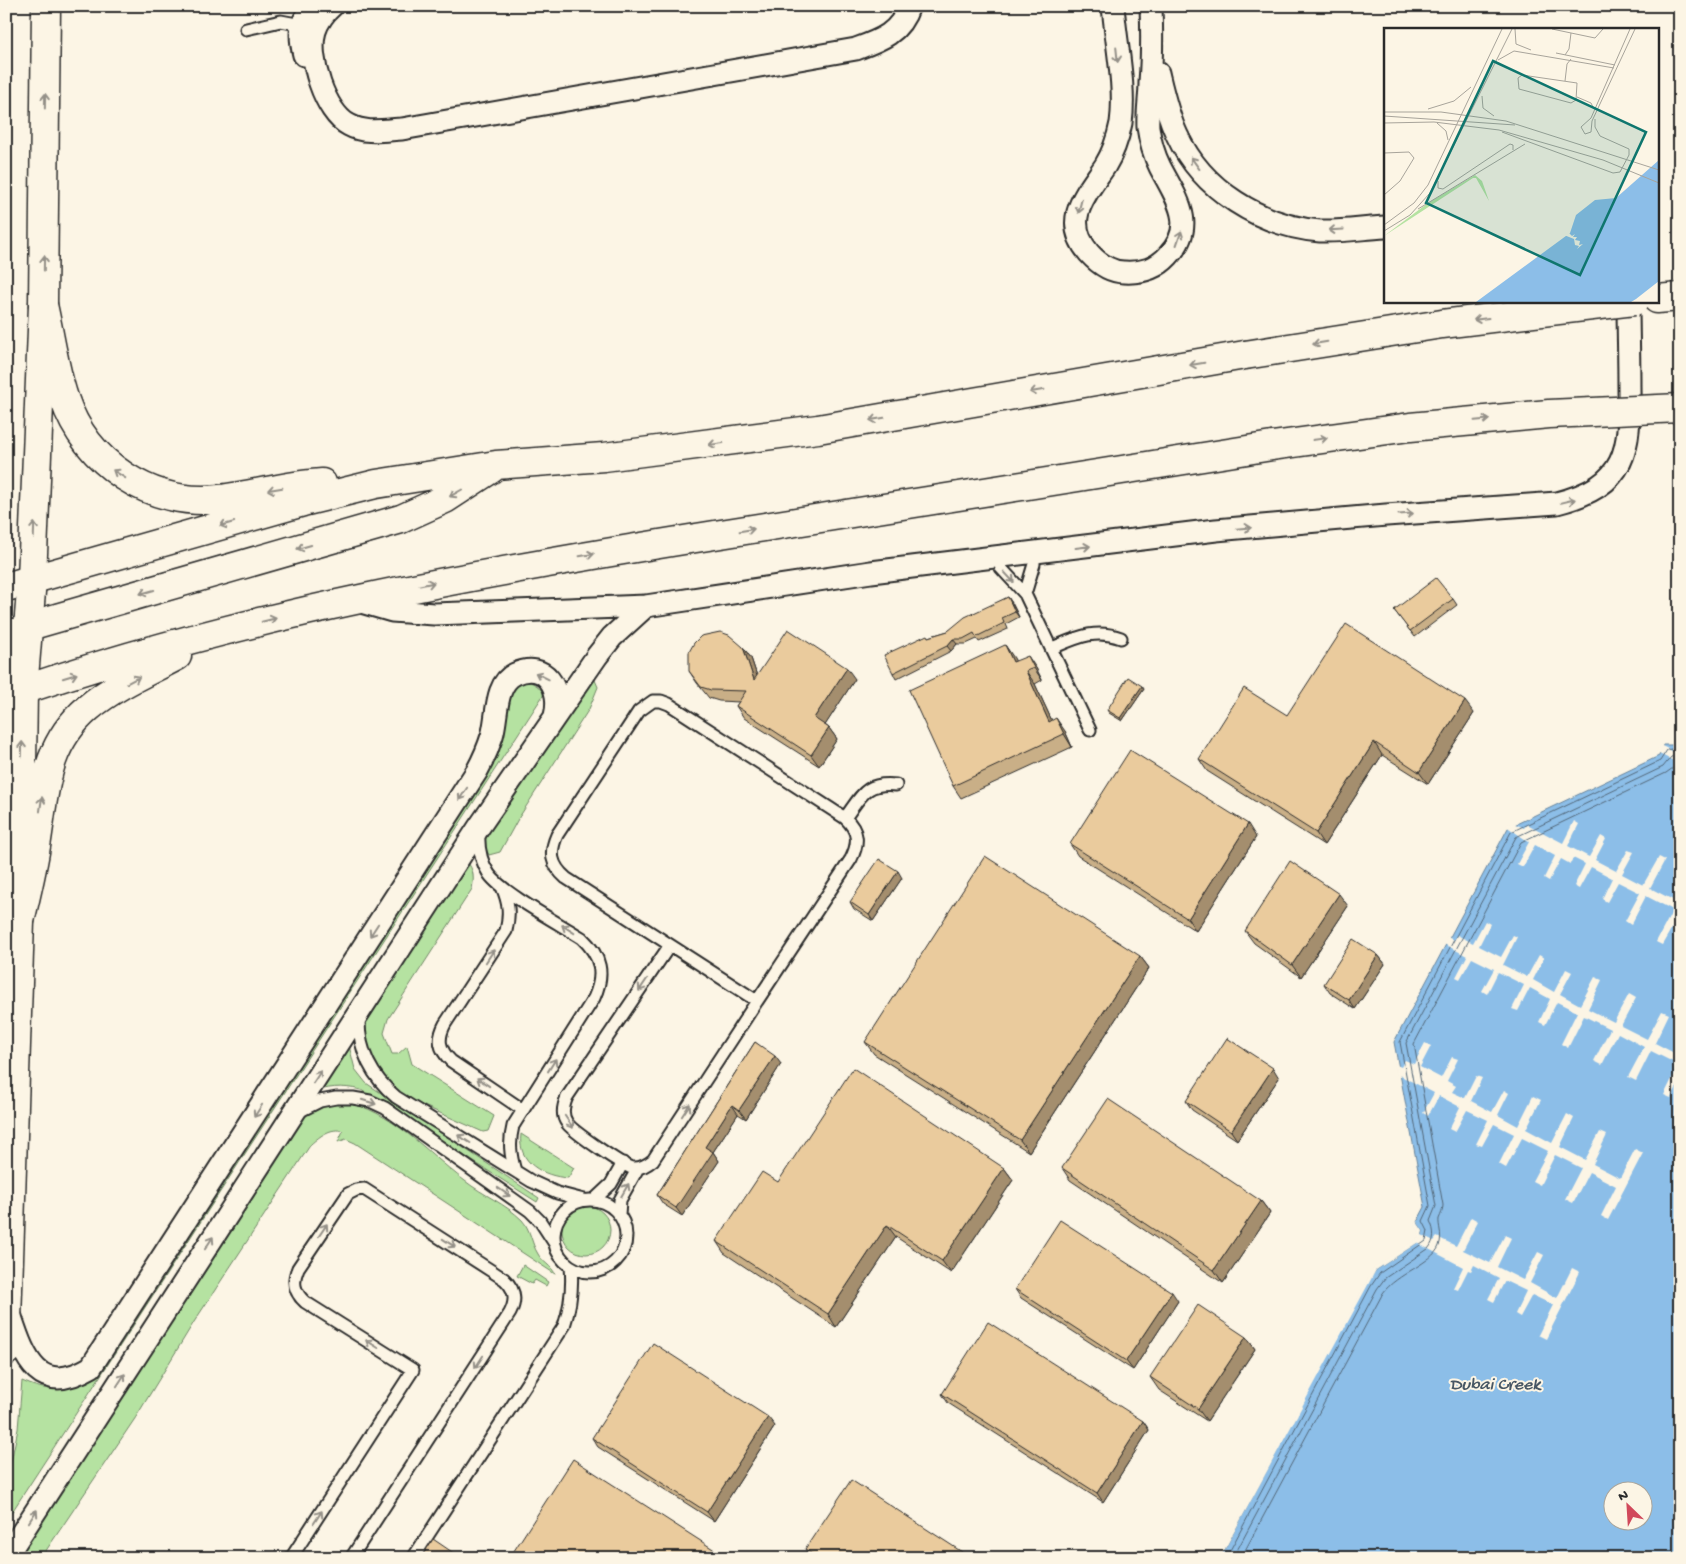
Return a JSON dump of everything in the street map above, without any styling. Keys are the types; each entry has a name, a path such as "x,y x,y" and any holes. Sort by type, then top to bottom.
{"main road":[{"path":"20,921 15,693 18,632 32,579 43,305 46,6"},
{"path":"1658,299 1680,297"},
{"path":"6,587 302,502 376,484 496,465 604,457 799,432 1442,324 1626,302"},
{"path":"43,305 64,399 76,425 92,449 112,469 136,484 163,496 191,500 220,499 310,484 341,482 376,484"},
{"path":"15,693 221,632 352,599 531,564 1272,446 1440,424 1549,414 1680,408"},
{"path":"18,632 401,519 451,496 496,465"},
{"path":"6,1351 11,983 20,921 36,845 45,779 54,753 69,729 88,708 110,692 221,632"}],"street":[{"path":"314,6 306,14 300,35 315,76"},
{"path":"332,6 321,19 315,32 313,46 315,76 321,112 332,128 340,134 349,139 368,140 402,129 856,49 879,50 900,42 910,31 917,17 918,6"},
{"path":"856,49 891,34 902,22 909,6"},
{"path":"1113,6 1122,101 1121,123 1115,145 1106,165 1080,201 1076,224 1082,245 1097,262 1117,272 1140,273 1160,264 1176,248 1183,227 1181,205 1159,166 1152,147 1148,125 1152,47 1151,6"},
{"path":"1152,47 1165,103 1177,136 1197,167 1222,192 1252,212 1285,225 1321,231 1384,227"},
{"path":"352,599 392,611 434,614 646,606 871,572 1216,530 1386,515 1557,504 1581,498 1602,486 1618,468 1628,446 1630,422 1628,302"},
{"path":"6,1557 479,827 612,637 646,606"},
{"path":"8,1310 28,1361 41,1372 58,1378 75,1376 90,1367 477,771 493,734 499,695 504,683 514,674 527,671 540,673 550,680 557,691 558,704 555,716"}],"lane":[{"path":"246,29 282,21 302,24"},
{"path":"1025,594 1034,564 1034,552"},
{"path":"997,557 1001,568 1025,594 1090,730"},
{"path":"1052,648 1091,633 1101,632 1121,638"},
{"path":"670,945 567,1097 564,1106 564,1115 574,1130 630,1167 646,1166 653,1160 757,1001 853,854 857,840 856,832 846,818 669,704 653,701 645,705 558,835 552,846 552,858 557,870 566,878 757,1001"},
{"path":"846,818 862,795 871,787 884,784 896,785"},
{"path":"479,827 478,844 482,860 490,875 501,887 582,938 592,947 598,959 601,972 599,986 594,998 513,1126 509,1141 510,1156 515,1171"},
{"path":"501,887 508,901 510,916 506,931 445,1024 440,1034 440,1044 444,1054 452,1061 523,1110"},
{"path":"359,1012 362,1050 370,1068 381,1085 396,1097 515,1171 550,1190 589,1200 604,1202 619,1214 624,1223 625,1243 616,1260 609,1266 590,1272 571,1267 558,1253 555,1244 554,1234 560,1216 575,1203 589,1200 611,1184 622,1163"},
{"path":"291,1117 304,1108 336,1098 362,1100 385,1108 530,1211 540,1221 555,1244"},
{"path":"619,1214 620,1200 638,1168"},
{"path":"291,1558 413,1370 305,1302 298,1296 294,1286 294,1277 298,1268 343,1200 348,1194 364,1189 504,1279 511,1286 515,1294 514,1304 510,1313 351,1558"},
{"path":"413,1558 564,1326 571,1297 571,1267"}],"green space":[{"path":"583,674 595,680 598,687 589,709 518,819 500,852 489,855 482,841"},
{"path":"521,680 534,684 544,694 6,1521 6,1485 18,1429 22,1381 47,1389 55,1389 70,1386 87,1379 480,771 503,696"},
{"path":"462,856 472,871 472,889 388,1019 384,1033 392,1054 398,1054 407,1046 412,1064 494,1116 488,1131 483,1132 415,1102 386,1083 367,1054 363,1021"},
{"path":"347,1038 355,1069 366,1083 539,1198 537,1202 361,1090 335,1087 309,1093"},
{"path":"342,1101 377,1113 393,1123 465,1181 516,1214 527,1228 540,1257 555,1274 355,1143 346,1139 338,1142 343,1131 334,1130 326,1133 311,1144 194,1322 136,1417 41,1558 10,1558 302,1114 319,1106"},
{"path":"521,1134 574,1168 568,1178 541,1171 534,1166 523,1153"},
{"path":"586,1206 595,1208 603,1213 608,1221 610,1230 608,1239 603,1247 595,1252 586,1254 577,1252 569,1247 564,1239 562,1230 564,1221 569,1213 577,1208"},
{"path":"523,1265 548,1282 546,1286 535,1280 532,1284 517,1276"}],"water":[{"name":"Dubai Creek","path":"1680,741 1680,1558 1220,1558 1367,1283 1376,1270 1421,1240 1423,1231 1417,1222 1425,1207 1394,1042 1508,828 1659,756 1663,745 1674,745"}],"pier":[{"path":"1660,745 1680,755 1680,764 1657,753"},
{"path":"1574,821 1579,824 1568,846 1589,857 1601,836 1606,839 1595,860 1616,871 1628,850 1634,852 1622,874 1643,885 1659,857 1665,860 1650,888 1677,902 1680,898 1680,914 1662,945 1656,942 1673,910 1646,896 1631,925 1625,921 1640,893 1618,882 1607,902 1602,899 1612,878 1591,867 1579,889 1574,886 1585,864 1573,858 1570,864 1561,859 1549,881 1544,878 1555,856 1535,845 1523,867 1517,864 1529,842 1506,826 1513,823 1524,828 1527,824 1563,843"},
{"path":"1485,921 1490,924 1479,946 1501,957 1513,935 1517,937 1503,965 1527,977 1539,955 1544,958 1533,980 1554,992 1566,969 1572,972 1560,994 1580,1005 1595,977 1602,980 1588,1009 1614,1022 1629,994 1636,998 1621,1026 1647,1039 1662,1011 1669,1014 1655,1043 1680,1056 1680,1081 1671,1098 1664,1095 1679,1065 1651,1051 1636,1081 1628,1077 1644,1047 1618,1033 1602,1065 1594,1061 1610,1029 1584,1016 1568,1048 1561,1044 1577,1012 1557,1002 1545,1025 1539,1022 1550,999 1530,988 1518,1011 1512,1009 1524,985 1498,972 1487,994 1482,991 1494,969 1472,958 1460,979 1456,977 1467,956 1444,944 1447,937 1454,940 1457,935 1473,943"},
{"path":"1425,1043 1431,1046 1420,1067 1441,1078 1452,1057 1458,1059 1447,1081 1456,1086 1452,1092 1465,1098 1476,1076 1482,1078 1471,1101 1492,1112 1504,1090 1509,1093 1498,1115 1518,1126 1533,1096 1541,1100 1526,1129 1552,1143 1567,1114 1574,1118 1560,1147 1585,1160 1600,1132 1607,1135 1593,1164 1620,1178 1635,1149 1643,1153 1608,1220 1601,1216 1616,1186 1589,1172 1573,1203 1565,1199 1581,1168 1555,1155 1540,1185 1532,1181 1548,1151 1522,1138 1506,1168 1499,1164 1514,1134 1494,1124 1482,1146 1476,1144 1488,1120 1467,1110 1455,1132 1449,1129 1460,1107 1439,1096 1428,1116 1423,1113 1434,1093 1397,1074 1395,1064 1401,1067 1405,1060 1414,1064"},
{"path":"1471,1217 1478,1221 1463,1250 1490,1263 1505,1235 1511,1238 1497,1267 1523,1280 1538,1252 1544,1255 1530,1283 1557,1298 1572,1268 1580,1272 1546,1339 1538,1335 1553,1305 1532,1295 1520,1317 1515,1314 1526,1291 1505,1281 1494,1302 1488,1299 1499,1278 1474,1265 1471,1271 1468,1270 1458,1290 1453,1288 1463,1267 1417,1243 1376,1270 1220,1558 1218,1558 1374,1268 1419,1238 1420,1232 1415,1224 1417,1222 1423,1231 1422,1235 1434,1241 1437,1237 1456,1246"}],"building":[{"path":"1436,578 1453,599 1410,631 1394,610"},
{"path":"1008,597 1015,612 1002,618 1004,623 976,637 974,633 963,639 953,639 947,646 893,673 884,655 927,635 928,637 948,631 965,617"},
{"path":"1346,624 1465,701 1419,772 1374,742 1316,833 1199,759 1244,688 1287,715"},
{"path":"788,629 847,668 814,718 829,728 811,755 736,706 746,691 711,690 701,687 689,671 689,652 694,643 701,636 720,632 729,635 743,647 754,680"},
{"path":"1005,645 1013,662 1028,656 1034,668 1026,671 1049,722 1056,718 1064,734 953,786 909,690"},
{"path":"1128,677 1142,686 1120,718 1107,710"},
{"path":"1130,750 1248,824 1188,919 1070,844"},
{"path":"985,856 1140,956 1020,1140 865,1042"},
{"path":"879,859 898,871 869,915 850,902"},
{"path":"1290,861 1339,894 1292,965 1245,931"},
{"path":"1353,939 1378,955 1349,1000 1324,984"},
{"path":"1227,1038 1273,1068 1231,1131 1186,1101"},
{"path":"755,1042 775,1056 739,1110 732,1105 705,1147 713,1152 676,1208 657,1195"},
{"path":"853,1068 1004,1168 942,1261 887,1225 828,1314 716,1241 762,1172 778,1182"},
{"path":"1108,1099 1261,1201 1214,1270 1062,1168"},
{"path":"1060,1220 1172,1292 1126,1361 1015,1289"},
{"path":"1198,1305 1246,1337 1198,1409 1150,1377"},
{"path":"988,1322 1143,1421 1097,1493 942,1394"},
{"path":"653,1343 768,1417 707,1512 592,1438"},
{"path":"573,1459 724,1556 723,1558 518,1558 512,1554"},
{"path":"851,1480 962,1552 958,1558 818,1558 805,1549"},
{"path":"433,1539 455,1554 453,1558 421,1558"}]}
